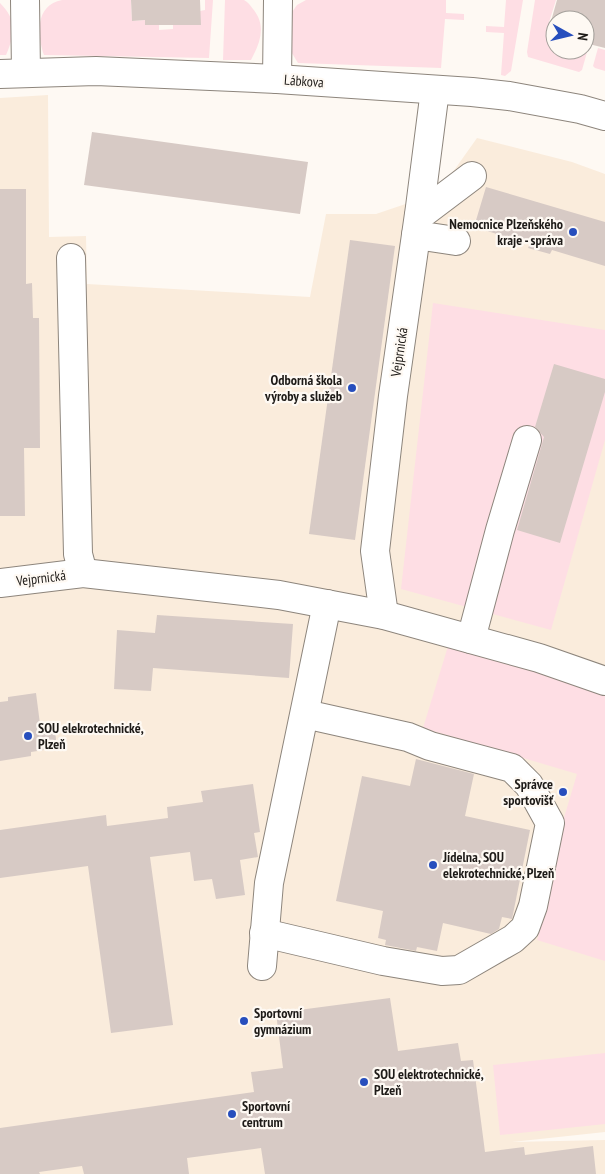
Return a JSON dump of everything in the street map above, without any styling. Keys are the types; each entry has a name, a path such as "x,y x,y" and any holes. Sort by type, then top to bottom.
{"street":[{"path":"13,73 25,0"},
{"path":"277,79 278,0"},
{"name":"Lábkova","path":"13,73 96,71 277,79 435,90 510,96 580,109 605,116"},
{"name":"Vejprnická","path":"384,615 376,551 393,396 435,90"},
{"path":"456,241 417,226 472,176"},
{"name":"Vejprnická","path":"71,258 78,554 83,573"},
{"path":"471,639 500,530 527,440"},
{"name":"Vejprnická","path":"0,584 83,573 270,594 384,615 539,658 605,681"},
{"path":"262,966 269,883 327,604"},
{"path":"264,933 383,961 442,971 459,970 514,939 525,928 533,906 550,824 529,785 512,768 430,746 408,737 305,714"}],"shaded area":[{"path":"62,0 131,0 132,21 145,20 145,25 159,25 159,30 173,29 173,25 205,10 205,0 213,0 209,58 44,55 40,39 40,22 47,8 53,3"},
{"path":"225,0 244,0 257,15 261,34 251,60 223,60"},
{"path":"306,0 446,0 446,13 464,14 464,20 445,19 441,68 298,63 287,45 290,15 297,5"},
{"path":"506,0 523,0 511,71 505,76 501,75 504,33 486,32 486,26 504,27"},
{"path":"535,0 556,0 553,10 545,10 545,60 585,60 582,70 579,72 528,57 527,52"},
{"path":"0,3 6,9 13,28 13,34 6,55 0,55"},
{"path":"598,48 605,50 605,71 593,66"},
{"path":"48,95 49,237 86,236 87,284 310,297 326,214 376,214 438,193 477,138 572,162 605,174 605,1132 512,1142 605,1140 605,1174 0,1174 0,98"},
{"path":"433,303 605,330 605,440 551,630 401,589"},
{"path":"449,643 605,689 605,961 537,940 552,887 544,885 577,774 423,728"},
{"path":"605,1053 605,1124 500,1135 493,1065"}],"building":[{"path":"131,0 200,0 201,25 145,25 145,20 132,21"},
{"path":"557,0 605,0 605,48 595,46 595,10 554,10"},
{"path":"92,132 308,162 300,214 84,185"},
{"path":"486,187 605,222 605,266 552,250 550,254 528,248 530,244 474,227"},
{"path":"0,189 26,189 26,284 32,283 33,318 39,318 40,448 24,448 25,516 0,516"},
{"name":"Odborná škola výroby a služeb","path":"350,240 395,246 355,540 309,534"},
{"path":"554,364 605,379 605,392 560,543 517,530 544,437 535,427"},
{"path":"157,615 293,624 289,678 153,668 151,691 114,689 117,630 155,633"},
{"name":"SOU elekrotechnické, Plzeň","path":"36,693 40,724 54,722 57,748 31,752 31,756 0,761 0,702 8,701 8,697"},
{"name":"Jídelna, SOU elekrotechnické, Plzeň","path":"416,759 474,774 465,816 530,830 512,919 502,917 499,929 491,934 443,923 437,951 417,947 416,951 385,945 386,940 378,938 383,911 336,901 362,776 410,786"},
{"path":"253,784 260,832 254,833 258,857 240,860 245,895 216,899 212,879 194,881 190,852 150,857 173,1025 111,1033 88,866 0,878 0,830 106,815 107,826 168,818 167,807 203,802 201,791"},
{"name":"SOU elektrotechnické, Plzeň","path":"390,998 398,1051 458,1043 461,1061 473,1060 485,1152 524,1147 525,1155 593,1146 596,1174 265,1174 261,1148 187,1158 189,1174 84,1174 82,1166 39,1172 40,1174 0,1174 0,1128 254,1092 251,1072 283,1068 276,1013"}],"place":[{"name":"Nemocnice Plzeňského kraje - správa","path":"573,232"},
{"name":"Odborná škola výroby a služeb","path":"352,388"},
{"name":"SOU elekrotechnické, Plzeň","path":"28,736"},
{"name":"Správce sportovišť","path":"563,792"},
{"name":"Jídelna, SOU elekrotechnické, Plzeň","path":"433,865"},
{"name":"Sportovní gymnázium","path":"244,1021"},
{"name":"SOU elektrotechnické, Plzeň","path":"364,1082"},
{"name":"Sportovní centrum","path":"232,1114"}]}
